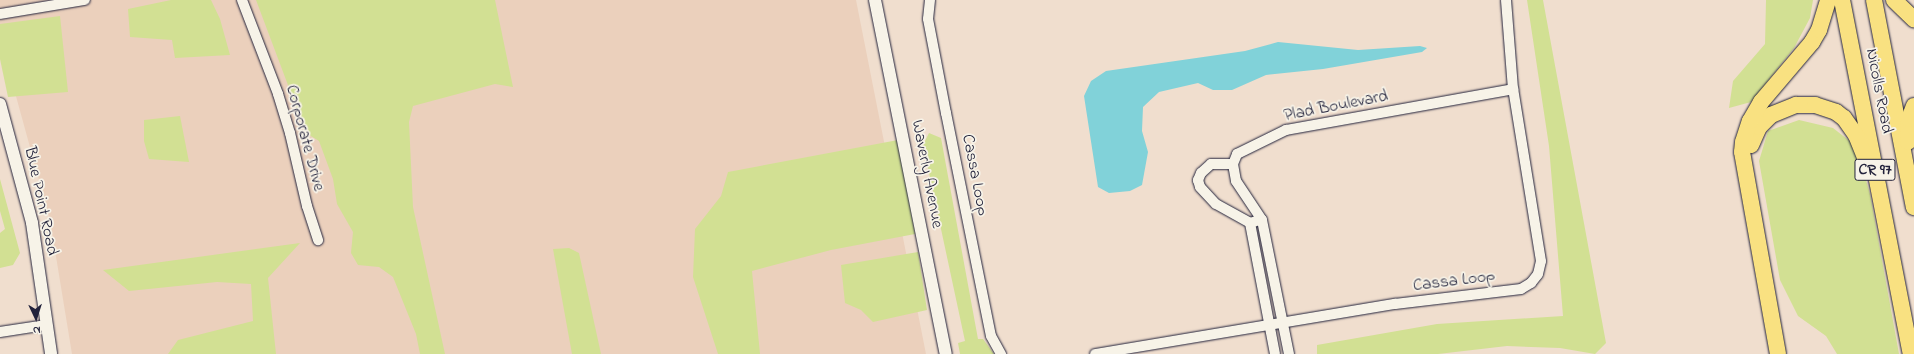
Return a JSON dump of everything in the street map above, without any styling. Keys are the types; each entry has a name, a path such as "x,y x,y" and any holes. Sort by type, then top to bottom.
{"highway":[{"path":"1778,354 1742,152 1750,121 1767,94 1812,42 1828,0"},
{"name":"Nicolls Road","path":"1842,0 1910,347"},
{"name":"Nicolls Road","path":"1874,0 1914,206"},
{"path":"1894,0 1914,19"},
{"path":"1746,174 1754,135 1771,115 1796,105 1825,108 1844,118 1856,135 1883,210"},
{"path":"1914,106 1908,133 1914,206"},
{"path":"1770,354 1775,337"},
{"path":"1775,337 1785,354"}],"street":[{"path":"0,14 85,0"},
{"name":"Corporate Drive","path":"242,0 278,94 290,133 306,206 318,240"},
{"name":"Waverly Avenue","path":"875,0 946,354"},
{"name":"Cassa Loop","path":"930,0 928,19 991,336 1001,354"},
{"name":"Cassa Loop","path":"1095,354 1396,304 1521,288 1531,283 1538,274 1541,261 1513,89 1506,0"},
{"name":"Plad Boulevard","path":"1233,164 1236,154 1286,130 1513,89"},
{"name":"Blue Point Road","path":"0,104 32,223 51,354"},
{"path":"1262,220 1250,223 1216,204 1200,187 1198,180 1201,173 1211,164 1233,164 1236,182 1262,220 1289,354"},
{"path":"1250,223 1275,354"},
{"path":"0,332 46,325"}],"shaded area":[{"path":"0,0 856,0 926,354 72,354 50,220 0,38"}],"green space":[{"path":"171,0 211,0 220,19 230,55 175,58 172,40 130,37 128,9"},
{"path":"256,0 495,0 513,87 495,84 413,106 409,122 413,207 445,354 420,354 416,334 393,277 379,267 358,265 351,253 353,232 337,204 333,179 319,141 306,133"},
{"path":"1527,0 1543,0 1606,343 1595,354 1560,348 1507,346 1438,354 1317,354 1317,345 1437,324 1563,316 1549,146"},
{"path":"1766,0 1813,0 1810,18 1794,48 1751,102 1729,108 1733,81 1765,44"},
{"path":"60,16 68,92 8,97 0,59 0,24"},
{"path":"180,116 189,162 149,159 144,141 144,120"},
{"path":"1799,120 1833,128 1856,146 1870,194 1899,354 1837,354 1826,336 1798,316 1780,280 1759,161 1768,131"},
{"path":"929,133 941,138 978,339 983,339 994,354 960,354 958,343 965,341 923,145"},
{"path":"898,140 915,234 831,250 752,271 760,354 718,354 693,277 695,229 721,196 728,172"},
{"path":"0,179 20,253 13,265 0,268 0,233 5,229 0,211"},
{"path":"300,243 268,278 276,354 168,354 178,340 253,321 251,284 217,282 129,291 103,270"},
{"path":"569,248 579,253 601,354 572,354 553,249"},
{"path":"918,252 927,310 873,322 861,310 845,303 841,265"}],"water":[{"path":"1278,42 1358,50 1420,46 1427,48 1422,52 1323,69 1266,75 1232,90 1213,90 1198,83 1159,92 1143,107 1142,131 1148,152 1142,185 1130,191 1109,193 1098,187 1084,96 1091,81 1106,71 1245,51"}]}
